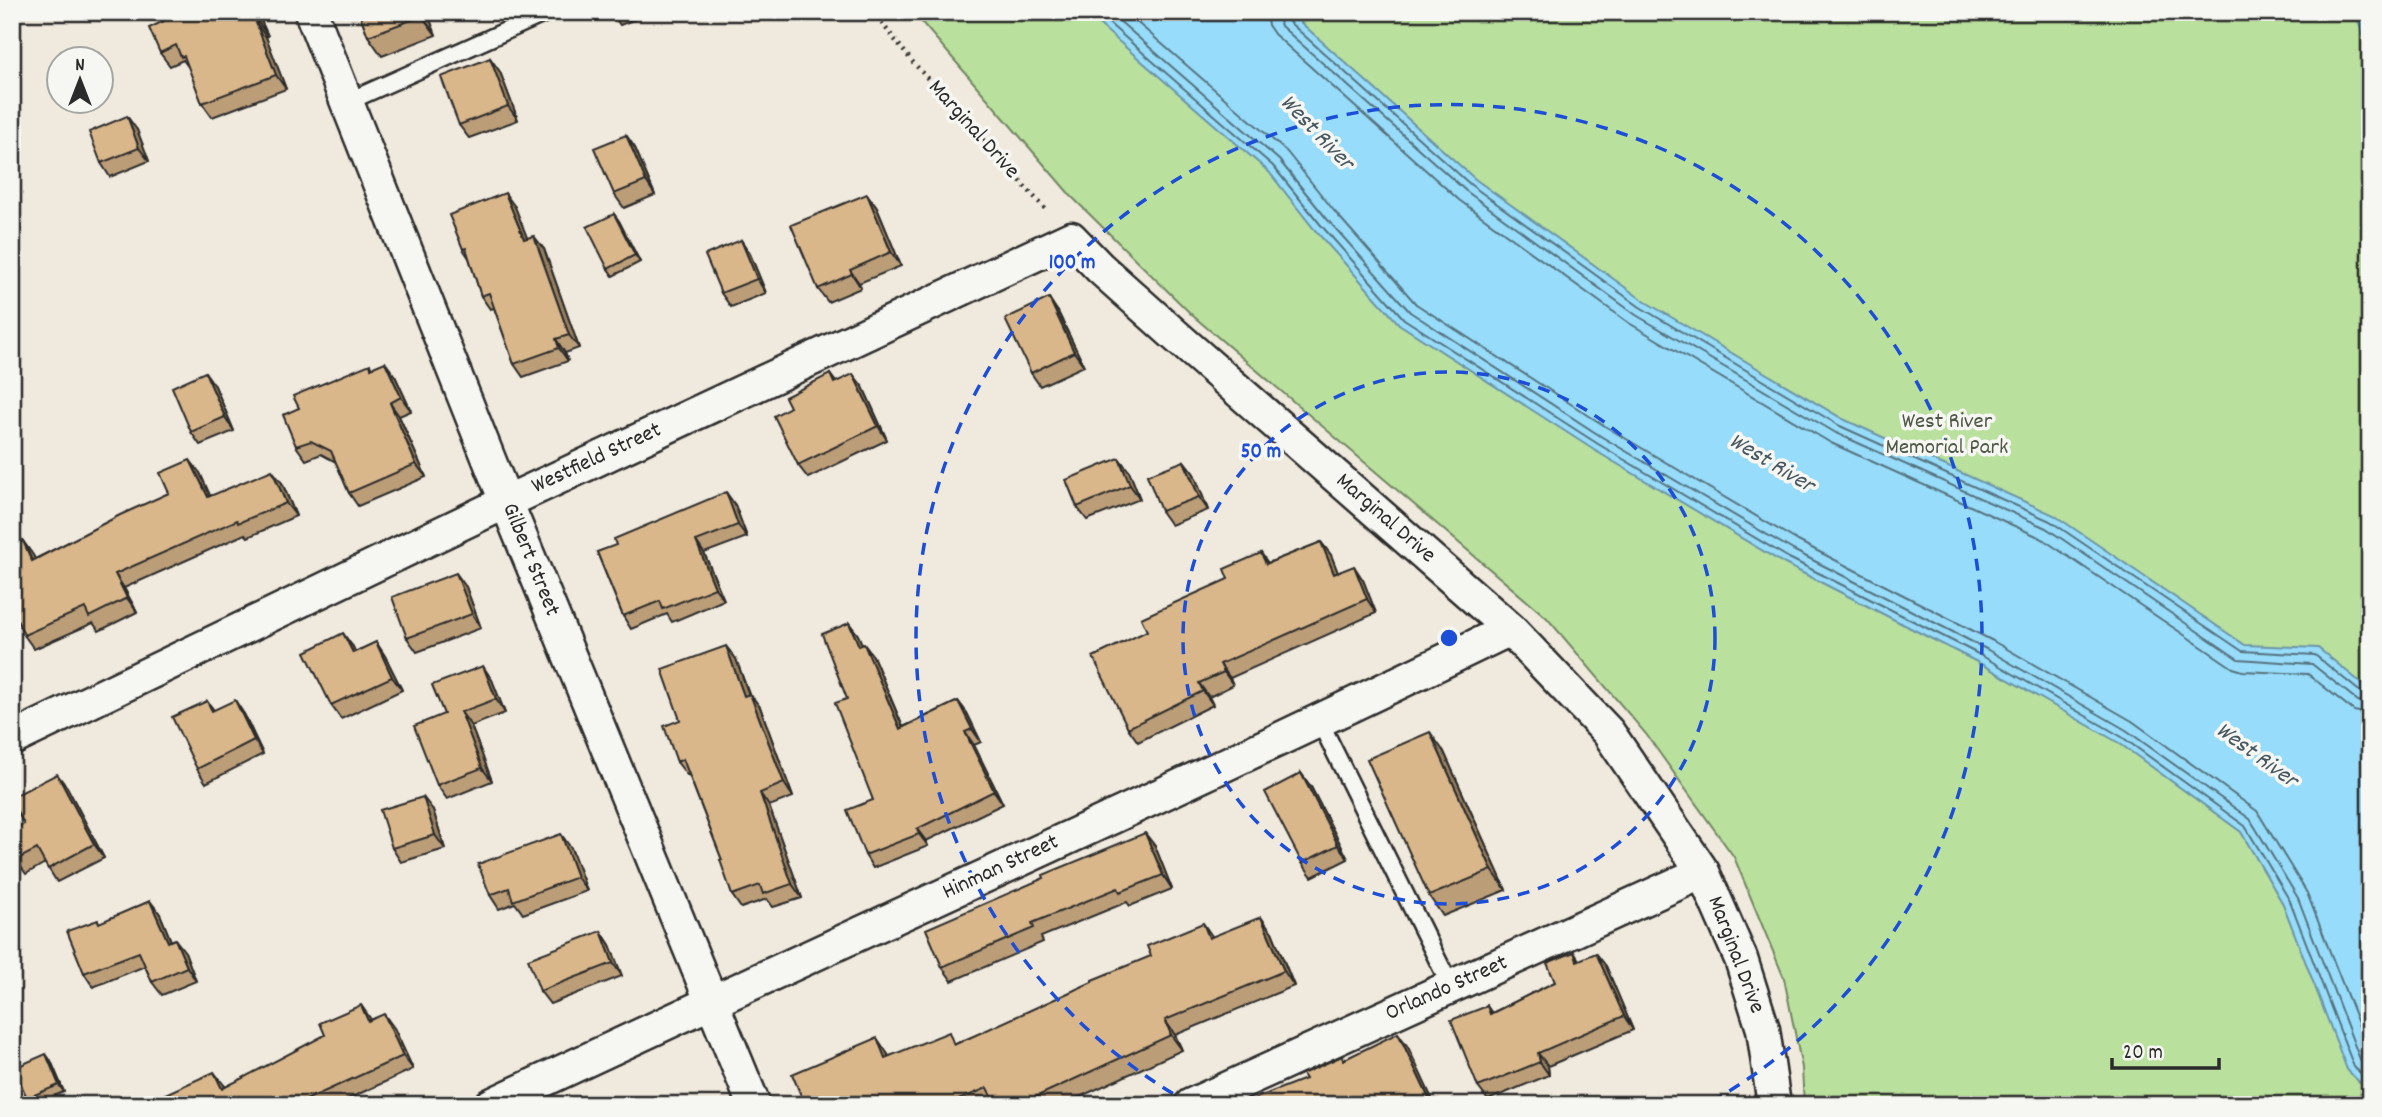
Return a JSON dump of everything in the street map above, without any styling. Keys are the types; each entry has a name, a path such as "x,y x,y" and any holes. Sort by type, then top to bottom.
{"street":[{"name":"Gilbert Street","path":"311,12 506,502 754,1105"},
{"name":"Westfield Street","path":"12,739 506,502 1071,238"},
{"name":"Marginal Drive","path":"1071,238 1100,268 1176,336 1510,629 1608,732 1703,872 1741,959 1763,1028 1774,1105"},
{"name":"Hinman Street","path":"491,1105 711,1001 1320,722 1510,629"},
{"name":"Orlando Street","path":"1191,1105 1703,872"}],"lane":[{"path":"347,102 548,12"},
{"path":"1320,722 1451,987"}],"path":[{"name":"Marginal Drive","path":"873,12 911,60 1071,238"}],"green space":[{"name":"West River Memorial Park","path":"913,12 2370,12 2370,1105 1804,1105 1802,1068 1784,978 1734,857 1646,734 1547,618 1192,315 1071,196"}],"water":[{"name":"West River","path":"1085,12 1289,12 1475,179 1644,301 1843,419 2054,515 2245,645 2318,648 2370,690 2370,1091 2348,1072 2283,904 2241,832 2119,743 1981,664 1785,564 1594,450 1399,324 1314,229 1269,172"},
{"path":"2355,12 2370,12 2370,56"}],"building":[{"path":"160,12 253,12 276,75 202,103 184,56 181,57 176,45 160,53 149,28 164,21"},
{"path":"359,12 421,12 422,16 368,36"},
{"path":"490,58 508,106 459,125 441,77"},
{"path":"127,116 139,148 101,163 89,132"},
{"path":"626,135 646,181 614,194 594,148"},
{"path":"505,193 524,239 534,236 569,335 556,339 559,348 514,364 489,293 481,296 466,248 463,249 449,215"},
{"path":"867,194 891,252 850,270 852,274 818,289 791,225"},
{"path":"614,214 635,255 608,269 587,227"},
{"path":"741,240 757,279 721,293 705,255"},
{"path":"1049,298 1074,352 1031,373 1005,319"},
{"path":"385,362 401,397 390,403 416,464 349,493 331,451 311,441 296,446 283,415 299,408 293,396 370,364 371,368"},
{"path":"205,372 225,417 191,432 172,387"},
{"path":"830,374 834,383 853,374 878,426 798,465 774,416 790,407 785,397"},
{"path":"1119,458 1130,485 1077,507 1066,480"},
{"path":"190,460 208,497 272,470 286,503 238,523 237,520 115,574 127,598 89,617 85,608 24,635 12,609 12,546 23,541 32,561 169,493 160,473"},
{"path":"1184,461 1199,497 1161,511 1147,475"},
{"path":"726,492 738,525 696,541 715,588 663,609 660,601 623,616 597,552 616,545 614,539"},
{"path":"1321,542 1334,574 1354,566 1367,599 1220,664 1224,672 1199,683 1203,691 1128,728 1093,657 1147,631 1141,618 1228,579 1224,569 1261,553 1266,564"},
{"path":"456,573 472,614 407,638 392,597"},
{"path":"849,623 859,646 864,644 900,729 958,701 972,729 965,732 994,791 917,829 919,834 865,855 847,810 873,800 835,703 847,699 822,634"},
{"path":"343,633 353,653 376,642 392,677 331,705 305,652"},
{"path":"726,646 744,696 750,694 784,783 760,793 792,884 763,894 760,885 732,895 722,860 683,759 677,762 664,726 680,720 662,669"},
{"path":"483,666 496,699 461,712 482,768 437,785 414,726 444,714 432,685"},
{"path":"235,700 254,740 197,769 172,717 207,701 212,711"},
{"path":"1430,732 1492,870 1429,896 1367,759"},
{"path":"1301,773 1338,845 1302,863 1265,792"},
{"path":"57,774 94,844 48,869 37,849 16,860 12,852 12,830 24,824 12,797"},
{"path":"423,797 435,835 392,848 380,810"},
{"path":"1145,833 1163,875 1120,892 1118,888 1032,923 1034,928 942,967 926,929 1044,878 1043,875"},
{"path":"561,834 577,877 513,901 509,888 490,895 478,864"},
{"path":"150,901 168,942 175,939 187,967 152,982 139,952 84,973 67,931 98,920 99,923"},
{"path":"1261,917 1284,971 1165,1020 1171,1035 1018,1105 996,1105 987,1088 946,1105 805,1105 792,1074 877,1038 885,1058 949,1032 954,1045 1092,980 1151,956 1147,946 1203,923 1209,938"},
{"path":"601,931 613,963 540,991 528,959"},
{"path":"1574,952 1577,961 1596,953 1624,1016 1538,1053 1540,1062 1478,1087 1451,1020 1487,1006 1490,1014 1555,982 1547,963"},
{"path":"361,1005 368,1021 384,1014 403,1056 299,1103 300,1105 141,1105 214,1072 222,1089 325,1035 320,1023"},
{"path":"1398,1033 1432,1105 1238,1105 1305,1079 1302,1074 1342,1056 1343,1060"},
{"path":"46,1054 59,1085 27,1098 14,1068"}]}
